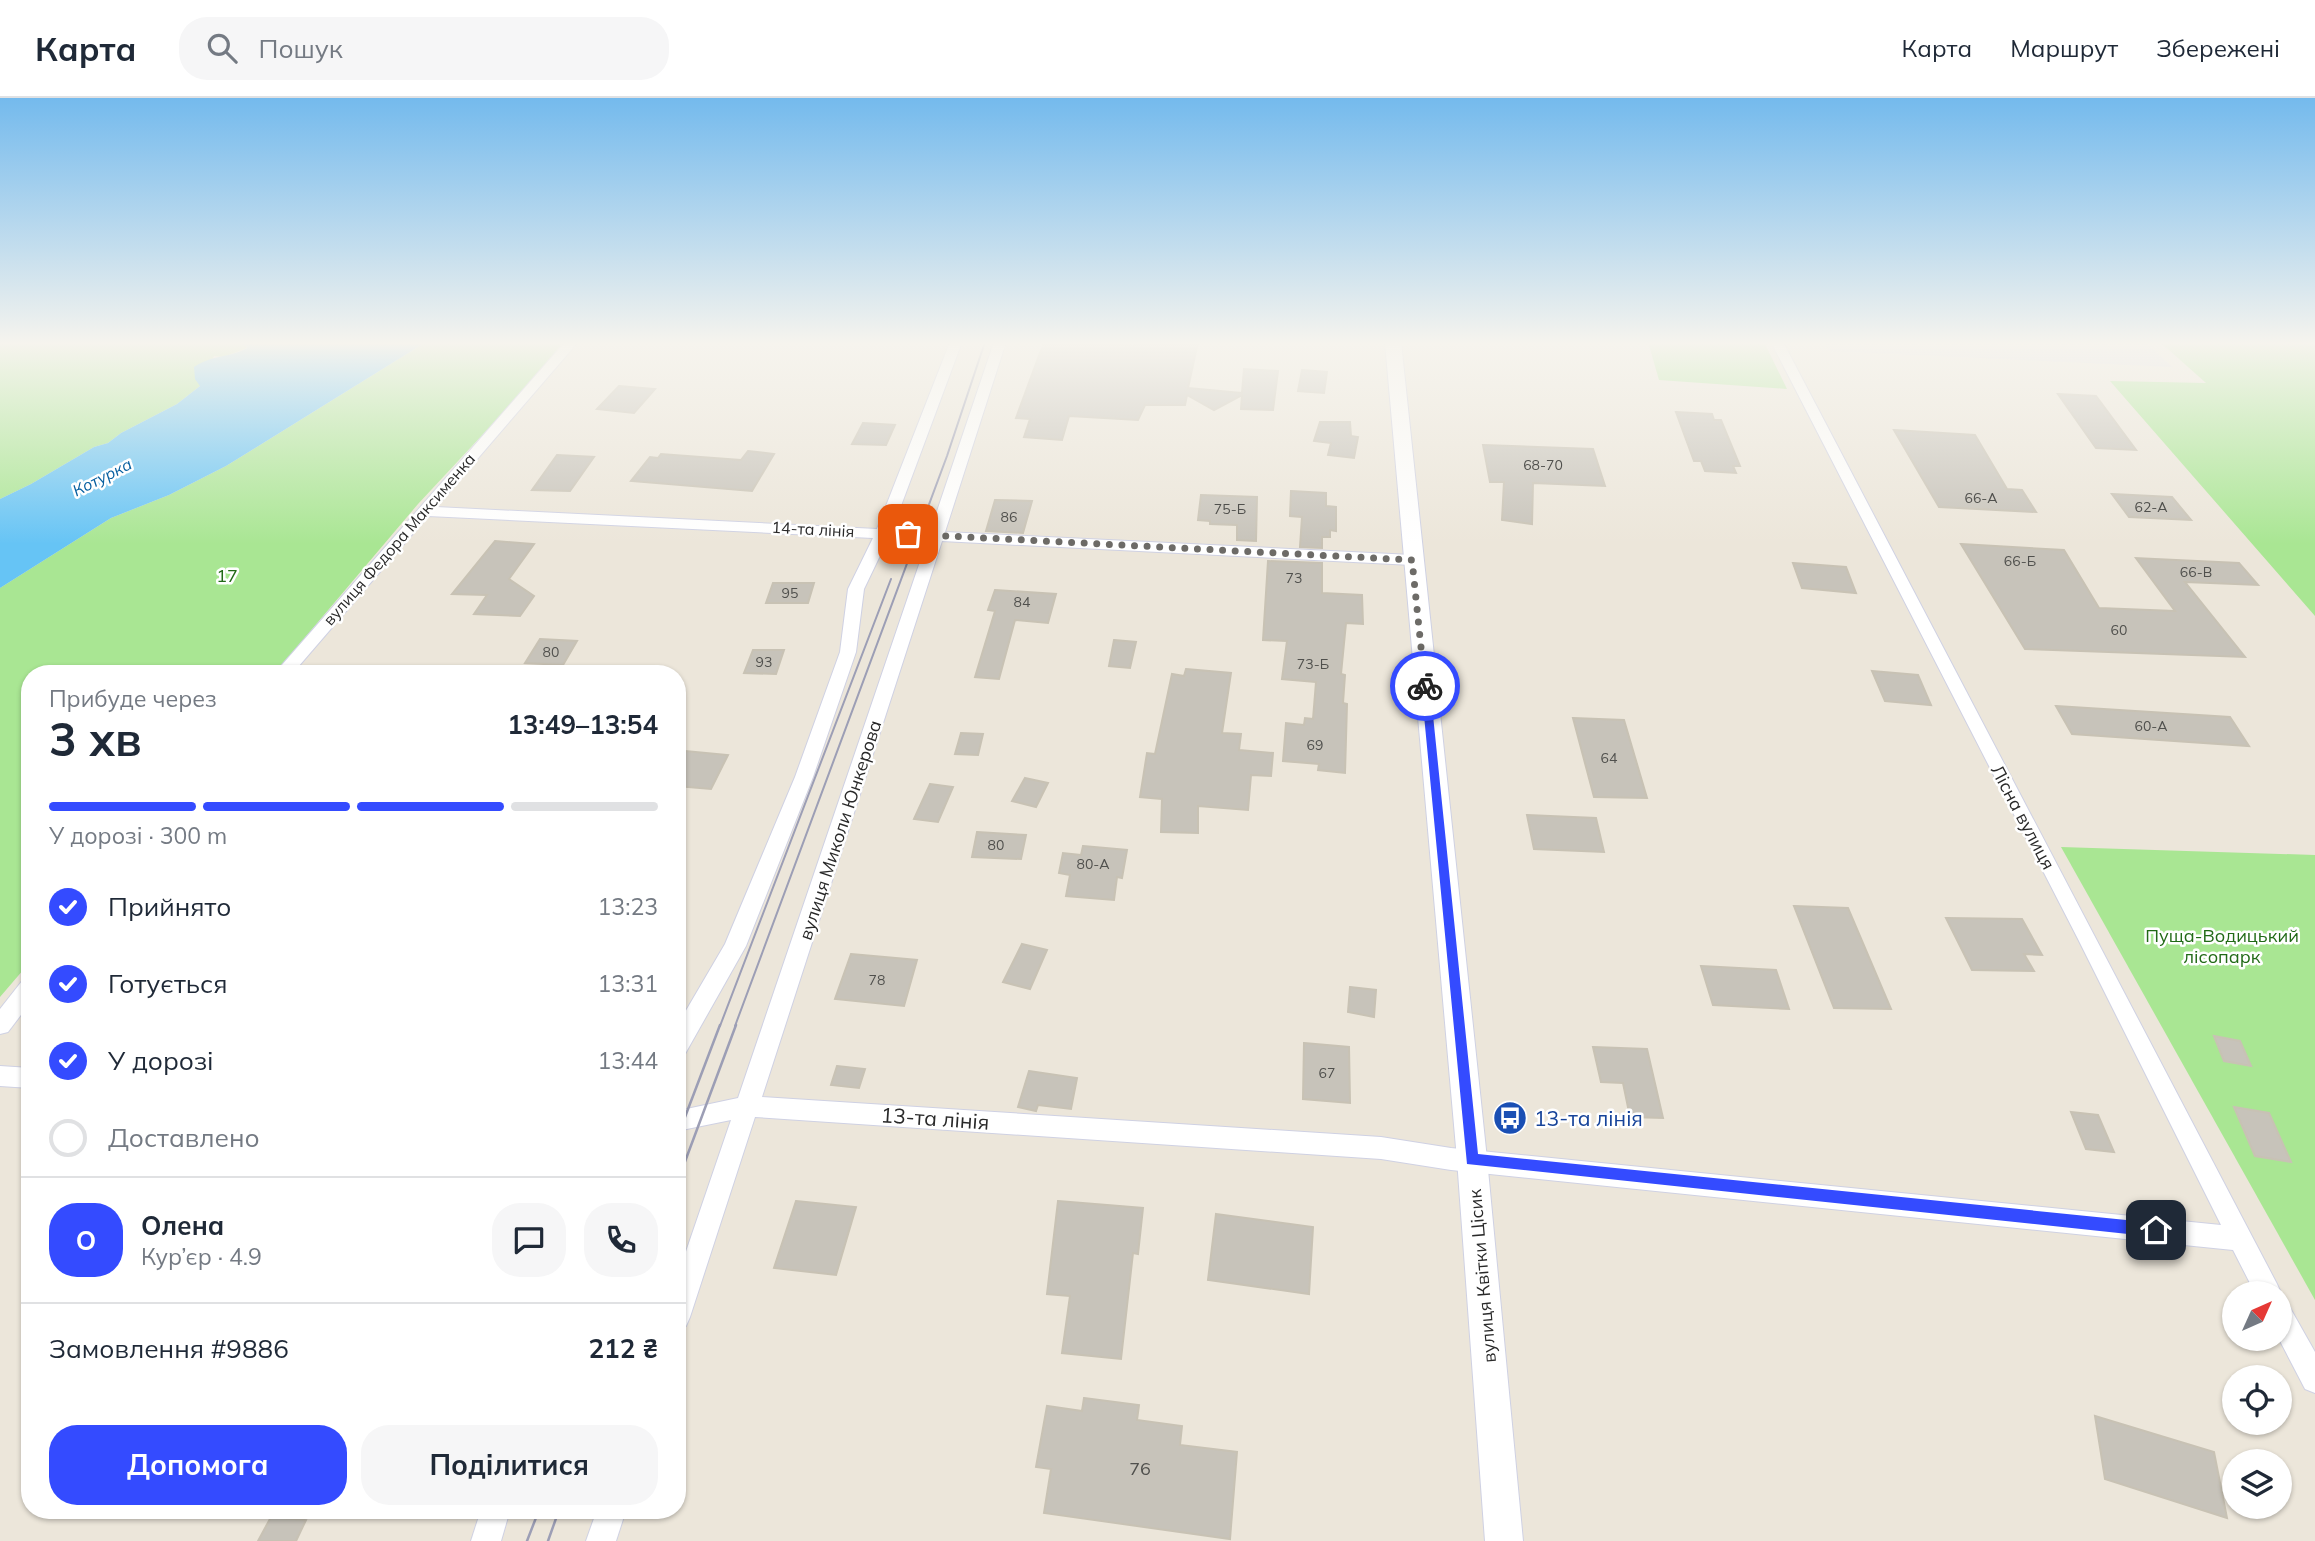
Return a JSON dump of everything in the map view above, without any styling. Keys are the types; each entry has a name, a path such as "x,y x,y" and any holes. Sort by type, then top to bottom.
{"street":[{"name":"вулиця Федора Максименка","path":"290,665 513,409"},
{"path":"686,1032 736,946 804,777 848,652 856,589 883,532 930,409"},
{"name":"вулиця Миколи Юнкерова","path":"686,1290 978,409"},
{"name":"вулиця Квітки Цісик","path":"1399,409 1472,1159 1504,1541"},
{"name":"Лісна вулиця","path":"1811,409 2088,939 2262,1281"},
{"name":"14-та лінія","path":"423,512 883,532 1412,560"},
{"path":"0,1025 21,998"},
{"path":"0,1076 21,1077"},
{"name":"13-та лінія","path":"686,1119 749,1105 1381,1148 1451,1159 1472,1159 2239,1239"},
{"path":"2292,1337 2315,1379"},
{"path":"486,1541 493,1519"},
{"path":"601,1541 609,1519"}],"green space":[{"path":"0,409 167,409 121,433 108,443 94,447 0,499"},
{"name":"17","path":"317,409 506,409 418,504 282,665 21,665 21,972 0,997 0,588 111,518 169,495 226,466"},
{"path":"2135,409 2315,409 2315,616"},
{"name":"Пуща-Водицький лісопарк","path":"2061,847 2315,855 2315,1300"}],"water":[{"name":"Котурка","path":"167,409 317,409 226,466 169,495 111,518 0,588 0,499 94,447 108,443 121,433"}],"building":[{"path":"600,409 637,409 634,413"},
{"path":"1019,409 1143,409 1138,420 1069,416 1062,440 1024,437 1030,419 1016,418"},
{"path":"2069,409 2106,409 2136,450 2096,448"},
{"path":"1676,412 1712,414 1714,420 1721,420 1740,466 1733,466 1736,473 1705,471 1701,461 1694,461"},
{"path":"1320,422 1350,422 1351,436 1358,437 1354,458 1328,455 1331,443 1314,441"},
{"path":"863,423 895,425 886,445 852,444"},
{"path":"1894,430 1975,435 2007,489 2022,490 2036,512 1939,507"},
{"path":"1483,445 1593,449 1605,486 1533,483 1532,524 1502,520 1504,482 1490,482"},
{"path":"748,451 774,454 752,491 631,481 650,457 658,458 661,454 741,460"},
{"path":"557,455 594,457 570,491 532,490"},
{"path":"1291,491 1326,493 1326,506 1336,507 1336,531 1330,530 1330,537 1322,537 1322,548 1300,547 1302,517 1290,516"},
{"path":"2112,494 2172,497 2191,520 2129,517"},
{"path":"1201,495 1257,497 1256,541 1237,540 1237,525 1210,524 1210,521 1198,520"},
{"path":"995,500 1032,501 1023,533 986,531"},
{"path":"495,541 534,544 509,579 534,596 520,616 474,614 487,595 452,594"},
{"path":"1961,544 2064,550 2099,608 2175,611 2136,558 2239,563 2258,585 2185,582 2245,657 2025,649"},
{"path":"1268,561 1322,563 1322,593 1362,595 1363,624 1346,623 1341,674 1345,675 1343,703 1347,704 1345,773 1318,770 1319,764 1283,761 1286,723 1304,725 1305,718 1313,719 1316,682 1282,679 1287,641 1263,640"},
{"path":"1793,563 1846,567 1856,593 1802,588"},
{"path":"773,583 814,583 808,603 766,603"},
{"path":"995,590 1056,594 1048,623 1015,620 999,679 975,677 995,611 988,610"},
{"path":"540,639 577,641 563,665 525,663"},
{"path":"1114,640 1136,642 1130,668 1109,666"},
{"path":"753,650 784,650 776,674 744,673"},
{"path":"1186,669 1231,673 1222,733 1241,734 1239,750 1273,753 1271,776 1251,775 1248,810 1198,806 1198,833 1161,832 1162,799 1140,797 1147,753 1155,754 1172,674 1184,676"},
{"path":"1872,671 1918,675 1931,705 1885,701"},
{"path":"2056,706 2230,717 2249,746 2072,734"},
{"path":"1573,718 1624,720 1647,798 1594,797"},
{"path":"961,733 983,734 978,755 955,754"},
{"path":"686,751 728,755 711,789 686,787"},
{"path":"1025,778 1048,783 1036,807 1012,801"},
{"path":"930,784 953,787 938,822 914,819"},
{"path":"1527,815 1596,818 1604,852 1534,849"},
{"path":"977,832 1026,835 1021,859 972,857"},
{"path":"1083,846 1127,850 1122,878 1117,877 1114,900 1066,896 1070,875 1059,873 1063,853 1081,855"},
{"path":"1794,906 1848,908 1891,1009 1834,1008"},
{"path":"1946,918 2022,919 2042,955 2024,954 2034,971 1972,970"},
{"path":"1022,944 1047,950 1030,989 1003,982"},
{"path":"851,954 917,960 904,1006 835,999"},
{"path":"1701,966 1776,970 1789,1009 1713,1005"},
{"path":"1350,987 1376,990 1374,1017 1348,1012"},
{"path":"2214,1036 2240,1041 2251,1066 2224,1061"},
{"path":"1304,1043 1349,1047 1350,1103 1303,1099"},
{"path":"1593,1047 1647,1049 1663,1118 1630,1117 1623,1083 1601,1082"},
{"path":"837,1066 865,1069 859,1088 831,1085"},
{"path":"1029,1071 1077,1078 1071,1109 1038,1105 1036,1111 1018,1107"},
{"path":"2234,1107 2269,1113 2291,1162 2255,1156"},
{"path":"2071,1112 2098,1115 2114,1152 2086,1149"},
{"path":"796,1201 856,1207 836,1275 774,1268"},
{"path":"1058,1201 1143,1208 1138,1254 1133,1253 1121,1359 1062,1353 1070,1296 1047,1294"},
{"path":"1216,1214 1313,1227 1309,1294 1208,1280"},
{"path":"1084,1398 1139,1405 1137,1420 1182,1426 1180,1445 1237,1452 1230,1539 1044,1513 1051,1469 1036,1467 1047,1406 1082,1411"},
{"path":"2095,1416 2214,1452 2222,1493 2222,1516 2105,1479"},
{"path":"270,1519 306,1520 296,1541 258,1541"}],"tram line":[{"path":"735,1026 963,409"},
{"path":"720,1026 891,579"},
{"path":"686,1114 720,1025"},
{"path":"686,1159 736,1025"},
{"path":"527,1541 536,1519"},
{"path":"548,1541 556,1519"}],"way so far":[{"path":"908,534 1412,560 1425,686"}],"place":[{"name":"13-та лінія","path":"1510,1118"}],"route":[{"path":"1425,686 1472,1159 2156,1230"}]}
